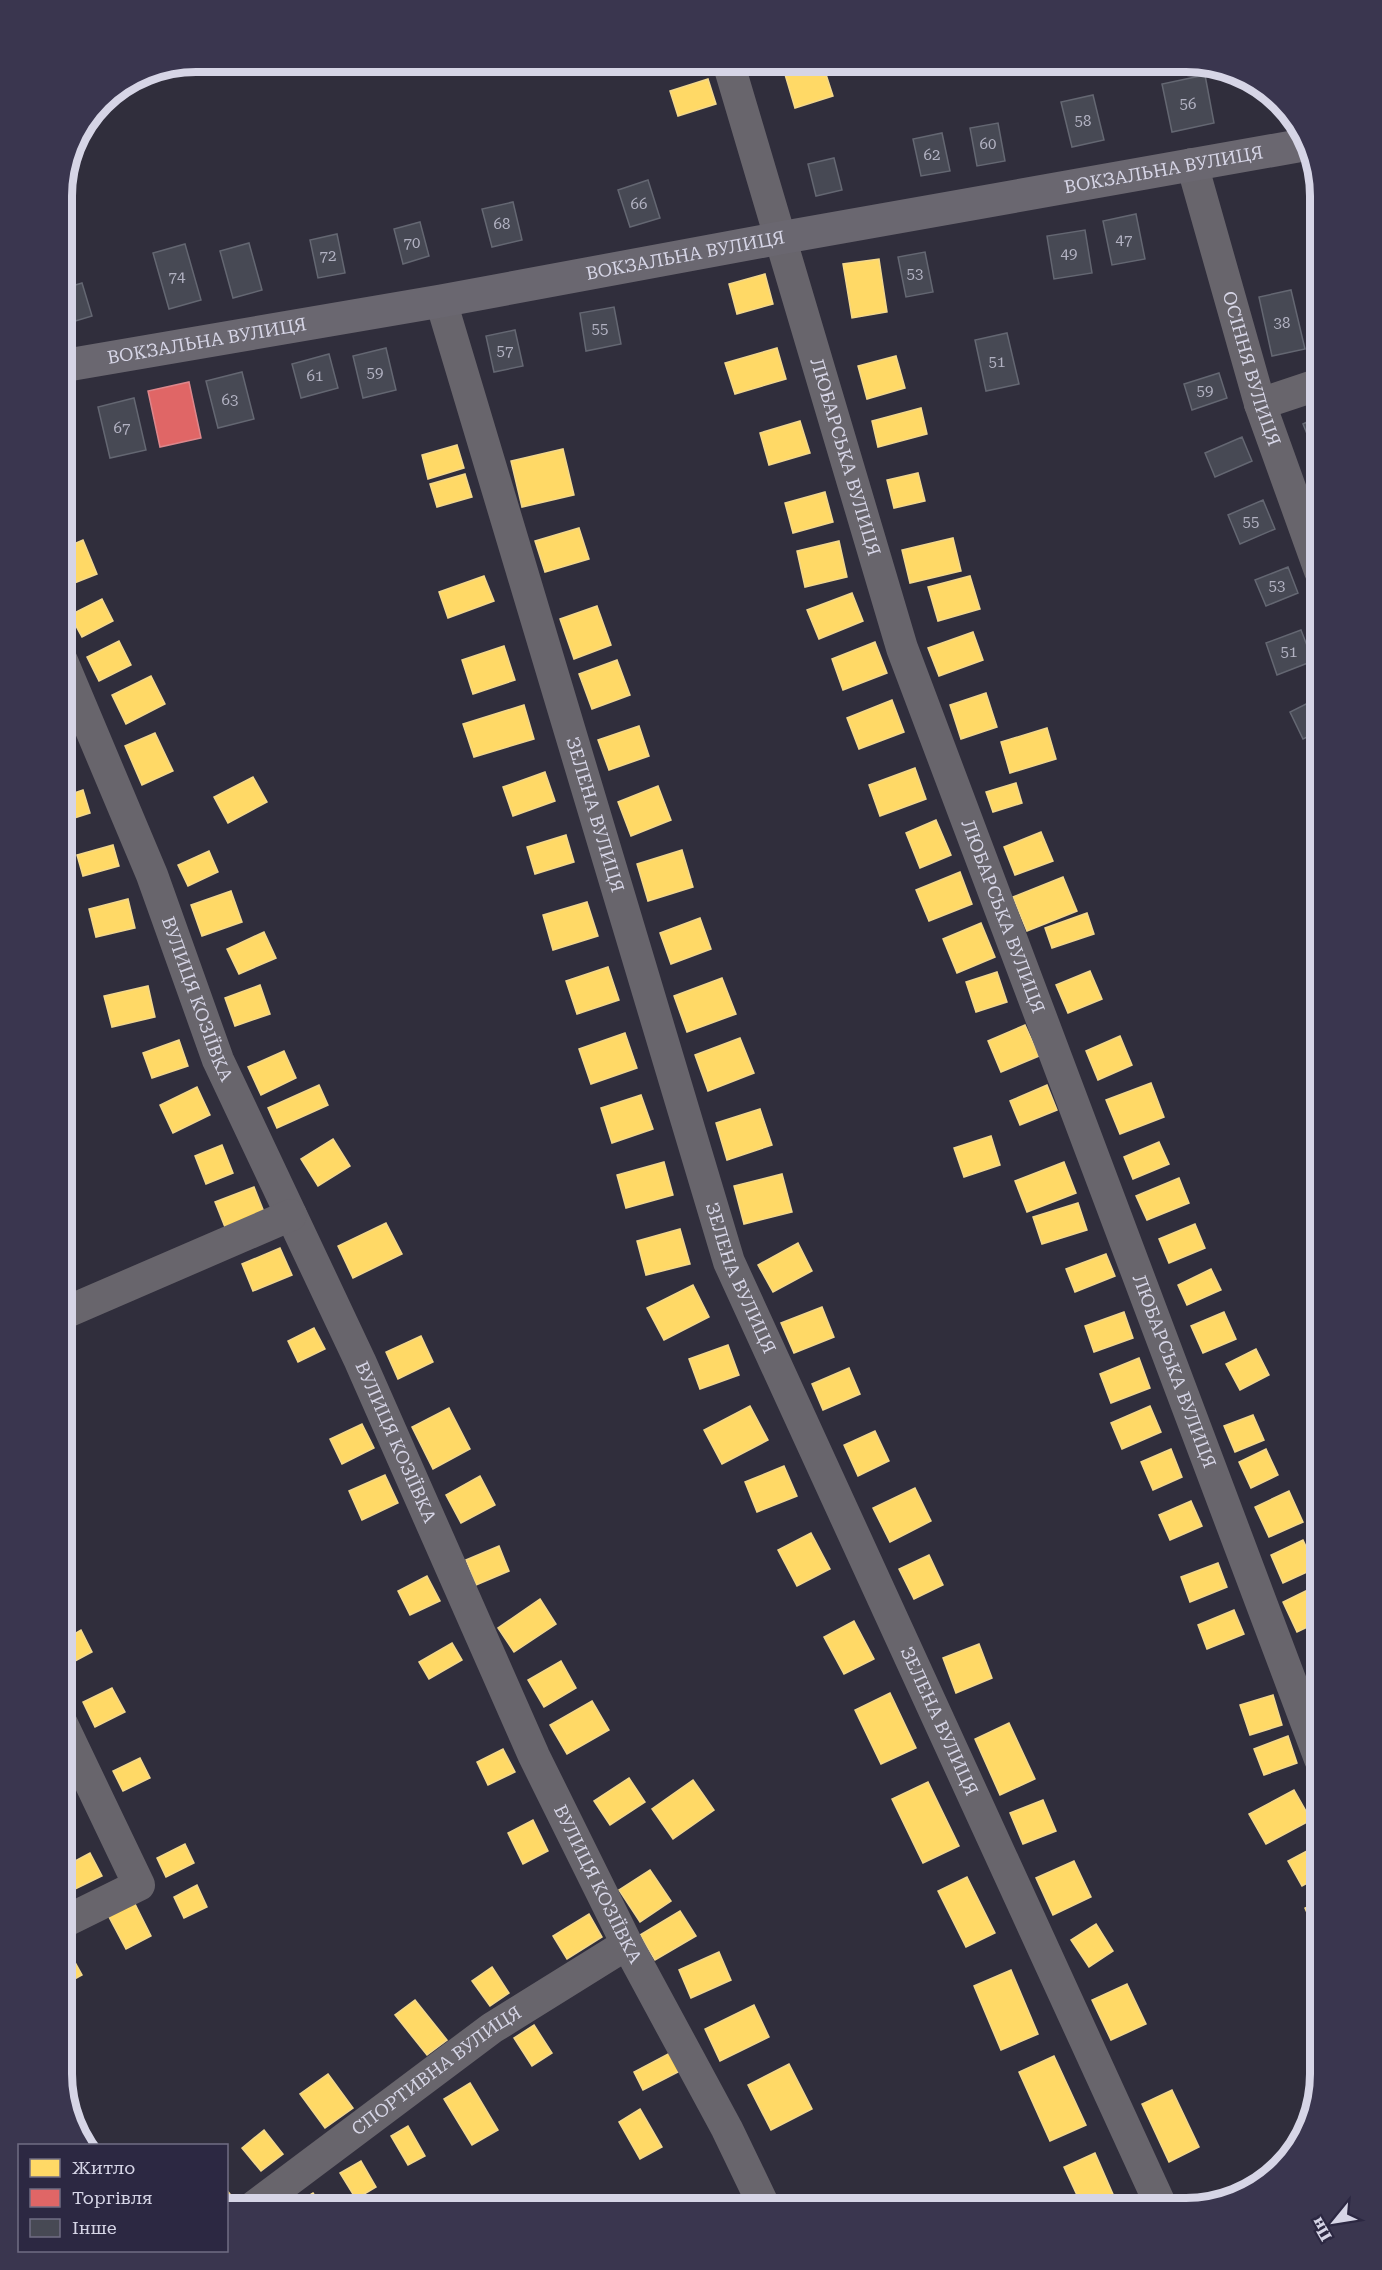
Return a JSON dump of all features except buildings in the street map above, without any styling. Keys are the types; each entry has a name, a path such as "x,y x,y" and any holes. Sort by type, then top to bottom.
{"main road":[{"name":"ВОКЗАЛЬНА ВУЛИЦЯ","path":"72,364 441,301 1300,145"}],"street":[{"name":"ЛЮБАРСЬКА ВУЛИЦЯ","path":"731,72 902,648 1310,1732"},
{"name":"ОСІННЯ ВУЛИЦЯ","path":"1192,164 1260,404 1310,543"},
{"name":"ЗЕЛЕНА ВУЛИЦЯ","path":"441,301 729,1262 1157,2198"},
{"path":"1260,404 1310,387"},
{"name":"ВУЛИЦЯ КОЗІЇВКА","path":"72,685 152,875 218,1060 360,1361 534,1756 627,1944 727,2129 760,2198"},
{"path":"72,1310 291,1215"},
{"path":"72,1745 139,1885 72,1918"},
{"name":"СПОРТИВНА ВУЛИЦЯ","path":"265,2198 492,2028 627,1944"}],"shaded area":[{"path":"72,1260 74,1283 72,1284"}]}
